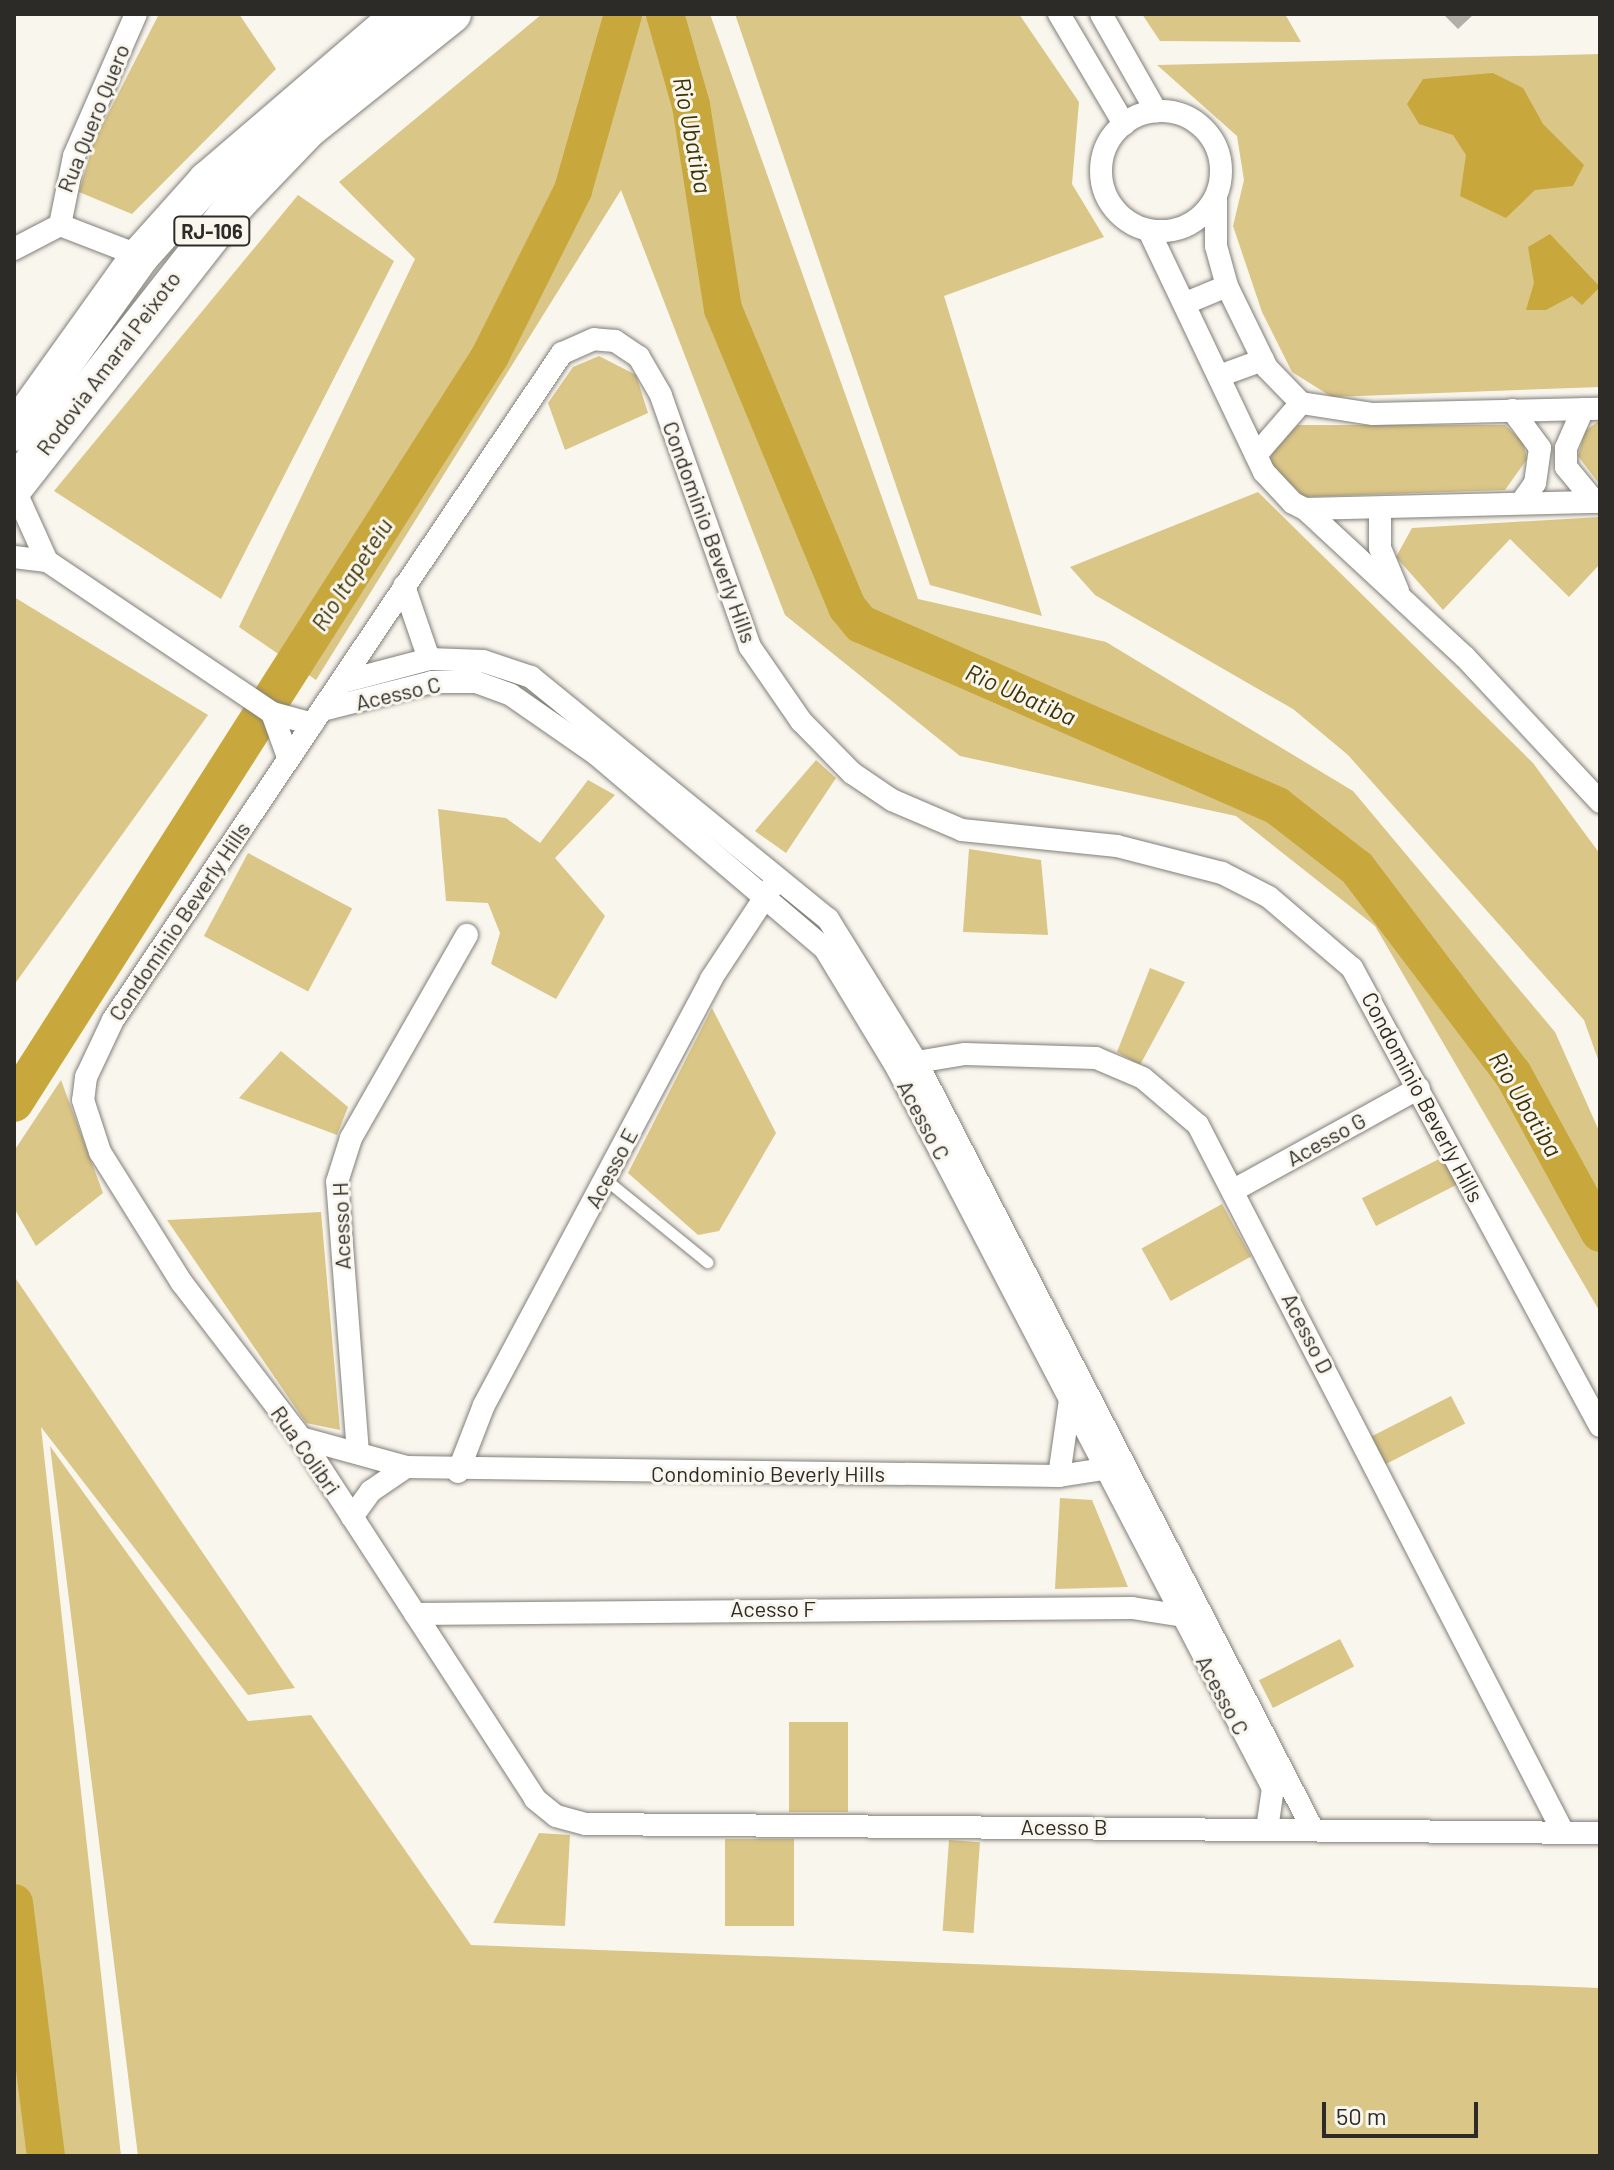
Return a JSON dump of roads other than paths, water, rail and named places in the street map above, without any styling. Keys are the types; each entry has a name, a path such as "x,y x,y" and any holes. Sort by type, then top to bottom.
{"highway":[{"name":"Rodovia Amaral Peixoto","path":"14,432 140,256 257,132 402,14"},
{"name":"Rodovia Amaral Peixoto","path":"14,487 237,203 309,128 452,14"}],"street":[{"name":"Rua Quero Quero","path":"60,225 69,171 136,14"},
{"path":"1059,14 1124,124"},
{"path":"1101,14 1156,111"},
{"path":"1598,502 1566,467 1592,409 1373,414 1301,403 1263,360 1227,286 1216,246 1216,197 1221,161 1210,137 1191,118 1156,111 1124,124 1103,156 1101,176 1116,212 1149,231 1256,455 1279,489 1305,509 1401,599 1600,802"},
{"path":"1149,231 1189,225 1216,197"},
{"path":"14,249 60,225 140,256"},
{"path":"1186,303 1227,286"},
{"name":"Condominio Beverly Hills","path":"83,1100 93,1057 113,1020 288,757 346,681 404,586 562,353 594,339 615,341 639,357 661,395 750,647 823,746 892,800 962,830 1169,855 1269,897 1352,968 1600,1426"},
{"path":"1219,376 1263,360"},
{"path":"1256,455 1301,403"},
{"path":"1512,410 1540,448 1535,483 1521,503"},
{"path":"14,487 47,561"},
{"path":"1305,509 1598,502"},
{"path":"1380,509 1380,548 1401,599"},
{"path":"14,557 47,561 263,707 319,717"},
{"name":"Acesso C","path":"404,586 429,659"},
{"name":"Acesso C","path":"346,681 429,659 483,661 531,677 783,876 848,946 1070,1400 1119,1468"},
{"name":"Acesso C","path":"319,717 432,682 499,690 596,754 765,894 840,968 906,1064 1119,1468 1193,1617 1283,1785 1313,1830"},
{"path":"263,707 288,757"},
{"name":"Acesso E","path":"458,1472 484,1405 605,1179 765,894 783,876"},
{"name":"Acesso H","path":"358,1453 337,1182 351,1138 467,935"},
{"name":"Acesso D","path":"906,1064 965,1054 1096,1058 1128,1071 1198,1125 1563,1832"},
{"name":"Acesso G","path":"1234,1190 1419,1088"},
{"name":"Rua Colibri","path":"83,1100 100,1152 174,1270 301,1438 535,1799"},
{"path":"1059,1476 1070,1400"},
{"name":"Condominio Beverly Hills","path":"301,1438 406,1467 458,1472 1059,1476 1119,1468"},
{"path":"352,1517 371,1491 406,1467"},
{"path":"1132,1608 1171,1570"},
{"name":"Acesso F","path":"415,1614 1132,1608 1193,1617"},
{"path":"1267,1829 1283,1785"},
{"name":"Acesso B","path":"535,1799 556,1816 586,1824 1600,1833"}],"lane":[{"path":"605,1179 707,1262"}],"waterway":[{"name":"Rio Itapeteiu","path":"14,1103 490,356 573,190 623,14"},
{"name":"Rio Ubatiba","path":"665,14 691,105 723,309 847,607 861,624 1277,806 1357,868 1513,1074 1600,1233"},
{"name":"Rio Itapeteiu","path":"14,1903 46,2156"}]}
